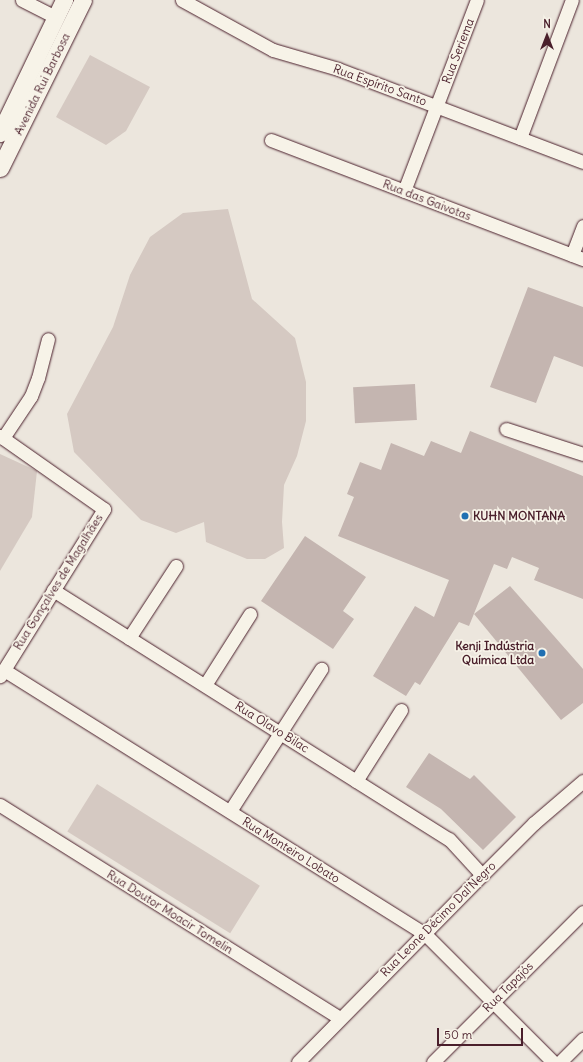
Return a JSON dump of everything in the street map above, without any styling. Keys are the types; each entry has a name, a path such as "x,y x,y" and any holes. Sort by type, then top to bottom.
{"main road":[{"name":"Avenida Rui Barbosa","path":"0,132 64,0"},
{"name":"Avenida Rui Barbosa","path":"0,168 83,0"}],"street":[{"path":"22,0 56,16"},
{"name":"Rua Espírito Santo","path":"182,0 266,47 338,69 583,162"},
{"name":"Rua Seriema","path":"404,191 477,0"},
{"path":"520,138 572,0"},
{"name":"Rua das Gaivotas","path":"271,140 578,257"},
{"path":"578,257 583,226"},
{"path":"2,437 31,396 38,378 48,339"},
{"path":"506,429 583,454"},
{"name":"Rua Gonçalves de Magalhães","path":"2,437 104,509 2,673"},
{"path":"129,638 176,566"},
{"name":"Rua Olavo Bilac","path":"53,590 449,839 482,875"},
{"path":"205,685 250,614"},
{"path":"230,811 321,669"},
{"name":"Rua Monteiro Lobato","path":"2,673 230,811 424,933 553,1062"},
{"path":"356,781 400,710"},
{"name":"Rua Leone Décimo Dal'Negro","path":"298,1062 482,875 544,815 583,781"},
{"name":"Rua Doutor Moacir Tomelin","path":"0,805 340,1018"},
{"name":"Rua Tapajós","path":"433,1062 583,912"},
{"path":"560,1062 583,1039"}],"shaded area":[{"path":"90,55 150,87 126,131 106,145 56,117"},
{"path":"228,209 252,299 295,338 306,382 306,421 297,456 284,485 282,522 284,548 265,559 247,559 206,542 204,522 176,533 141,520 74,452 67,414 113,327 130,275 150,237 183,213"},
{"path":"0,454 37,471 32,517 0,571"},
{"path":"97,784 260,886 230,933 67,831"}],"building":[{"path":"528,287 583,307 583,367 554,356 536,403 490,387"},
{"path":"415,384 417,420 355,423 353,387"},
{"name":"KUHN MONTANA","path":"470,431 583,476 583,599 534,580 539,568 512,557 507,569 494,564 469,626 459,622 420,685 415,682 406,696 373,676 415,606 434,617 449,580 338,536 354,497 347,494 360,462 381,470 391,443 424,456 431,441 461,453"},
{"path":"305,536 366,577 343,611 354,619 333,649 261,601"},
{"name":"Kenji Indústria Química Ltda","path":"510,586 583,669 583,703 561,720 474,614"},
{"path":"429,753 470,779 474,775 516,817 483,850 441,809 406,787"}],"place":[{"name":"KUHN MONTANA","path":"465,516"},
{"name":"Kenji Indústria Química Ltda","path":"542,653"}]}
